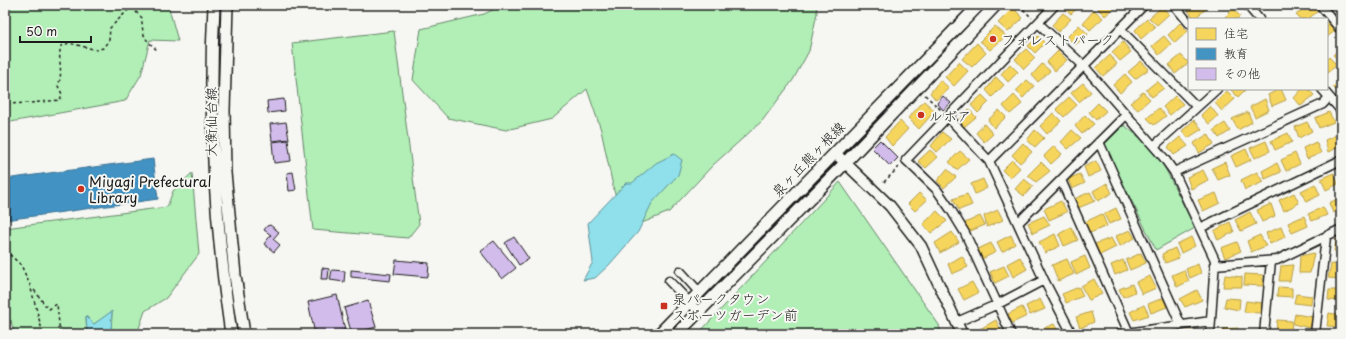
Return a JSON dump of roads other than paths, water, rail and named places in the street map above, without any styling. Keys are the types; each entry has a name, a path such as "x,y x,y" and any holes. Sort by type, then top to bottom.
{"main road":[{"name":"大衡仙台線","path":"214,5 212,53 212,135 220,254 231,334"},
{"name":"大衡仙台線","path":"227,5 224,110 226,189 235,275 244,334"},
{"name":"泉ヶ丘熊ヶ根線","path":"659,334 979,5"},
{"name":"泉ヶ丘熊ヶ根線","path":"677,334 845,163 996,5"}],"street":[{"path":"1012,334 965,233 951,210 937,190 906,160 1055,5"},
{"path":"989,161 1144,5"},
{"path":"1174,5 1188,22"},
{"path":"1247,5 1257,18"},
{"path":"1320,5 1341,30"},
{"path":"1038,23 1084,66 1154,146 1174,172 1215,260 1210,334"},
{"path":"1120,29 1197,107"},
{"path":"212,53 225,53"},
{"path":"1154,146 1216,90"},
{"path":"1323,90 1341,113"},
{"path":"1174,172 1323,104 1329,97"},
{"path":"1019,222 1126,115"},
{"path":"948,117 989,161 1019,222 1044,280 1072,334"},
{"path":"1099,142 1181,325"},
{"path":"834,153 890,206 921,246 962,334"},
{"path":"1200,228 1341,160"},
{"path":"1061,180 1130,333"},
{"path":"1214,265 1277,260 1341,229"},
{"path":"1315,334 1326,237"},
{"path":"1264,334 1271,261"},
{"path":"680,271 699,292"},
{"path":"957,322 998,304 1044,280"},
{"path":"669,281 699,312"},
{"path":"1120,334 1211,321"}],"water":[{"path":"674,154 682,160 678,175 652,203 638,232 609,265 595,278 583,280 593,262 588,223 626,183 632,183 656,163"},
{"path":"112,311 111,334 87,334 86,316 94,324"}],"place":[{"name":"フォレストパーク","path":"993,39"},
{"name":"ルボア","path":"921,115"},
{"name":"Miyagi Prefectural Library","path":"81,189"},
{"name":"泉パークタウン スポーツガーデン前","path":"664,306"}]}
